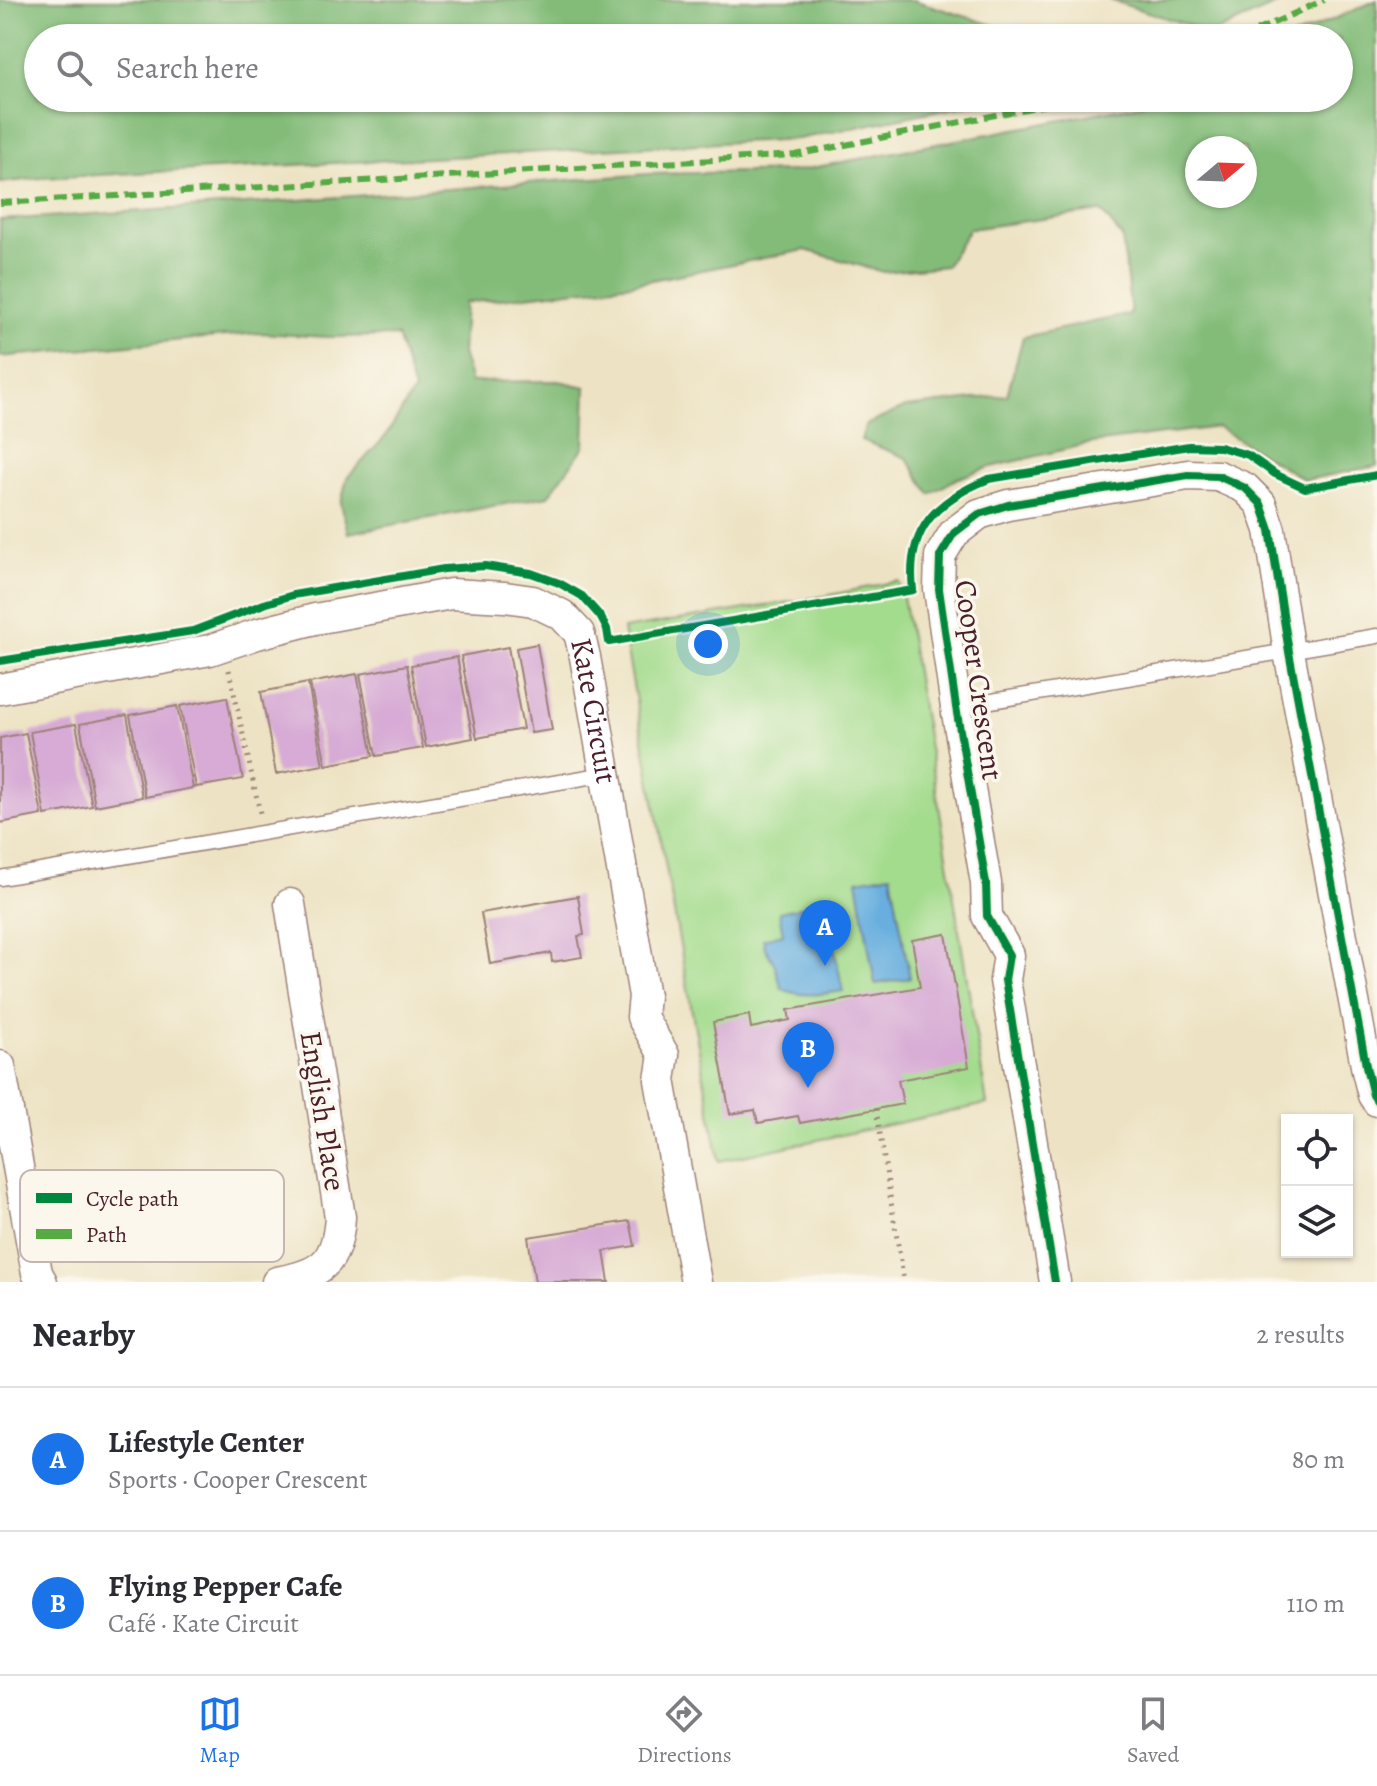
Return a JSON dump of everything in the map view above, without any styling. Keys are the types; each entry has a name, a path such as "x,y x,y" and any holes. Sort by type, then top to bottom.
{"street":[{"name":"Cooper Crescent","path":"1055,1282 1005,980 1009,955 987,916 986,883 939,589 940,556 954,533 979,514 1008,505 1188,475 1218,476 1245,488 1261,504 1270,530 1289,652 1367,1071 1377,1101"},
{"name":"Kate Circuit","path":"0,689 162,660 224,646 315,619 451,594 533,601 562,615 579,633 585,657 644,996 642,1017 664,1055 660,1080 696,1282"},
{"name":"English Place","path":"277,1282 314,1272 330,1257 338,1240 340,1217 290,904"},
{"path":"0,1066 20,1178"},
{"path":"35,1262 42,1282"}],"lane":[{"path":"956,707 1377,636"},
{"path":"0,878 606,774"}],"path":[{"path":"224,646 264,832"},
{"path":"876,1109 904,1282"}],"green space":[{"path":"0,0 913,0 989,24 24,24 24,112 930,112 798,139 41,178 0,183"},
{"path":"1110,0 1287,0 1233,24 1185,24"},
{"path":"1377,0 1377,466 1305,480 1218,427 1092,443 987,468 958,478 930,494 907,458 861,440 866,425 906,407 1007,395 1023,337 1131,314 1122,237 1101,211 969,229 946,266 883,272 805,250 631,284 465,303 462,353 471,382 559,381 586,387 584,447 548,496 348,533 341,503 347,478 385,437 414,391 397,336 328,337 259,333 0,357 0,220 649,174 796,171 1103,112 1353,112 1353,24 1323,24"},
{"path":"898,581 940,812 987,1104 719,1161 623,629"}],"water":[{"path":"891,874 910,978 875,984 857,880"},
{"path":"806,906 809,922 828,918 843,991 805,994 782,989 763,939 783,934 779,912"}],"building":[{"path":"537,644 552,730 531,733 516,648"},
{"path":"508,647 523,729 477,738 461,656"},
{"path":"457,657 473,738 426,747 411,665"},
{"path":"407,665 423,748 376,756 360,674"},
{"path":"357,674 373,756 326,765 310,683"},
{"path":"308,683 323,765 276,774 261,692"},
{"path":"227,697 243,779 196,787 180,706"},
{"path":"177,706 193,788 145,797 130,715"},
{"path":"127,715 142,797 95,806 80,724"},
{"path":"76,724 92,806 45,815 30,732"},
{"path":"26,733 42,815 0,823 0,738"},
{"path":"578,896 584,935 578,936 582,957 552,962 551,953 490,964 481,913"},
{"path":"946,934 969,1067 898,1080 903,1104 800,1123 798,1116 758,1123 755,1110 730,1114 713,1022 749,1015 751,1028 790,1020 788,1010 920,987 912,940"},
{"path":"630,1221 635,1246 604,1251 609,1282 535,1282 528,1237"}],"marked path":[{"path":"1271,24 1324,0"},
{"path":"0,203 795,155 1011,112"}],"cycle path":[{"path":"0,661 193,631 293,595 444,569 485,566 531,573 582,596 600,616 609,642 913,590 914,550 928,520 954,497 989,479 1189,446 1220,447 1248,455 1275,474 1305,488 1377,475"},
{"path":"1055,1282 1005,980 1009,955 987,916 986,883 939,589 940,556 954,533 979,514 1008,505 1188,475 1218,476 1245,488 1261,504 1270,530 1289,652 1367,1071 1377,1101"}],"place":[{"name":"Lifestyle Center","path":"825,966"},
{"name":"Flying Pepper Cafe","path":"808,1088"}]}
